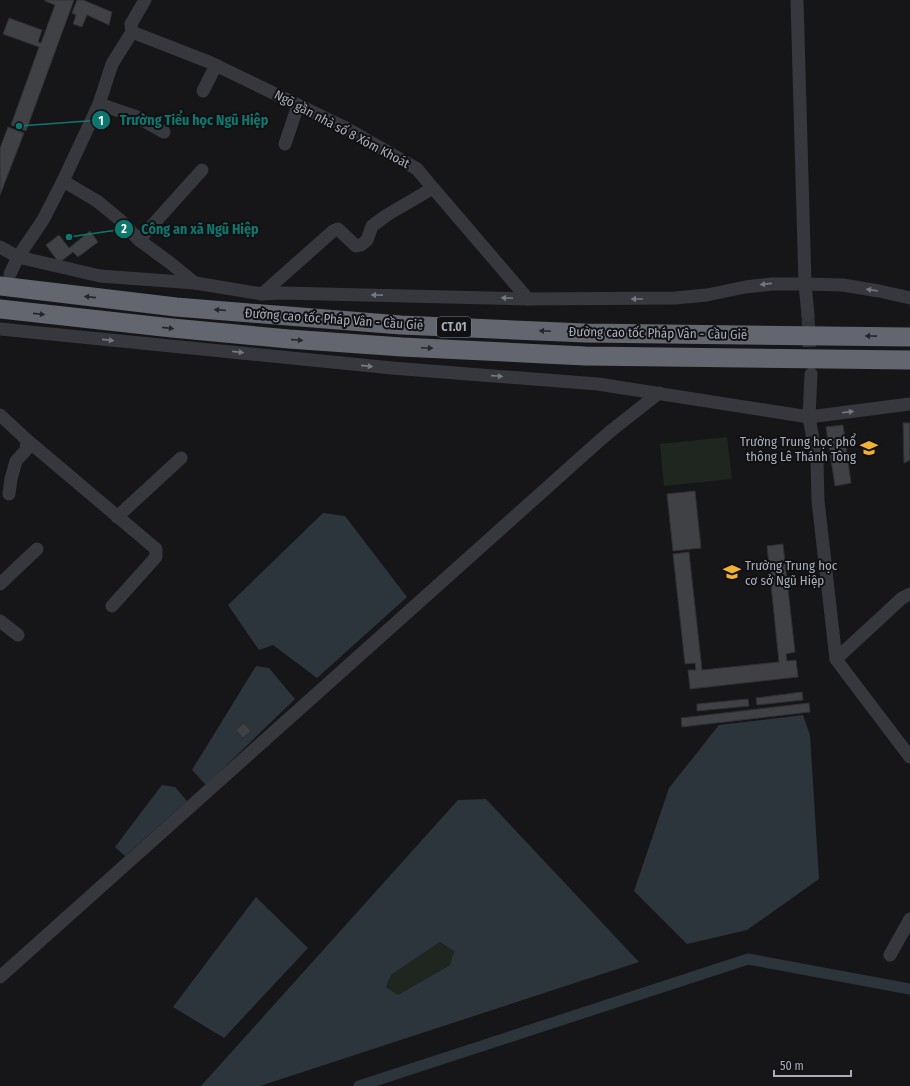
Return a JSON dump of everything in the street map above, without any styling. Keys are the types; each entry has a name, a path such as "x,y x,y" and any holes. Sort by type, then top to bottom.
{"highway":[{"name":"Đường cao tốc Pháp Vân - Cầu Giẽ","path":"5,280 176,307 401,325 585,333 910,337"},
{"name":"Đường cao tốc Pháp Vân - Cầu Giẽ","path":"0,309 172,328 289,339 402,347 585,356 910,360"}],"street":[{"path":"5,280 42,220 63,181 99,104 112,64 132,32 130,24 145,0"},
{"path":"797,0 805,284 808,315"},
{"name":"Ngõ gần nhà số 8 Xóm Khoát","path":"132,32 216,65 344,127 417,169 528,298"},
{"path":"203,91 216,65"},
{"path":"99,104 136,117 164,132"},
{"path":"285,144 298,105"},
{"path":"139,240 202,170"},
{"path":"63,181 119,219 139,240 196,283"},
{"path":"262,294 333,231 338,229 356,246 361,245 367,240 372,226 387,214 433,188"},
{"path":"0,247 18,258 100,276 196,283 262,294 282,293 528,298 675,298 707,295 745,286 805,284 843,285 910,298"},
{"path":"0,329 392,368 598,384 810,417 910,404"},
{"path":"811,374 810,417 817,461 818,501 836,658 910,757"},
{"path":"0,977 612,430 659,393"},
{"path":"0,415 27,440 156,550 156,557 112,606"},
{"path":"9,494 16,461 26,450 27,440"},
{"path":"117,517 181,458"},
{"path":"0,584 37,549"},
{"path":"836,658 902,598 910,594"},
{"path":"0,621 18,635"},
{"path":"890,955 910,919"}],"shaded area":[{"path":"727,437 732,479 664,486 660,444"},
{"path":"323,513 345,516 407,597 317,678 273,645 259,650 228,605"},
{"path":"256,666 269,668 295,699 206,785 192,770"},
{"path":"803,715 810,735 819,879 747,930 687,944 634,891 669,788 719,725"},
{"path":"162,785 175,787 187,801 125,856 115,847"},
{"path":"486,799 639,962 260,1086 201,1086 458,800","holes":["440,942 454,951 450,965 398,995 386,987 391,975"]},
{"path":"256,897 308,948 224,1038 173,1007"},
{"path":"440,942 454,951 450,965 398,995 386,987 391,975"}],"building":[{"path":"45,0 74,0 26,131 11,125 39,47 3,34 9,18 42,30 38,42 41,43 55,5"},
{"path":"77,0 83,0 112,12 109,25 87,15 82,27 73,24 76,15 72,13"},
{"path":"8,127 24,133 0,195 0,148"},
{"path":"90,231 98,242 78,257 73,252 59,263 46,245 59,235 69,248"},
{"path":"903,423 910,423 910,460 904,463"},
{"path":"843,425 851,483 835,486 826,427"},
{"path":"695,491 701,548 673,551 667,494"},
{"path":"783,544 795,652 786,654 787,661 796,660 798,677 690,689 688,670 696,670 695,663 685,664 673,554 689,552 702,670 779,662 767,546"},
{"path":"802,692 803,700 757,705 756,698"},
{"path":"748,699 749,706 697,711 697,704"},
{"path":"809,703 810,712 682,727 681,718"},
{"path":"244,723 251,731 243,738 236,730"}],"waterway":[{"path":"359,1086 748,959 910,989"}],"tunnel":[{"path":"808,315 810,367"}],"place":[{"name":"Trường Tiểu học Ngũ Hiệp","path":"19,126"},
{"name":"Công an xã Ngũ Hiệp","path":"69,237"},
{"name":"Trường Trung học phổ thông Lê Thánh Tông","path":"869,448"},
{"name":"Trường Trung học cơ sở Ngũ Hiệp","path":"732,572"}]}
